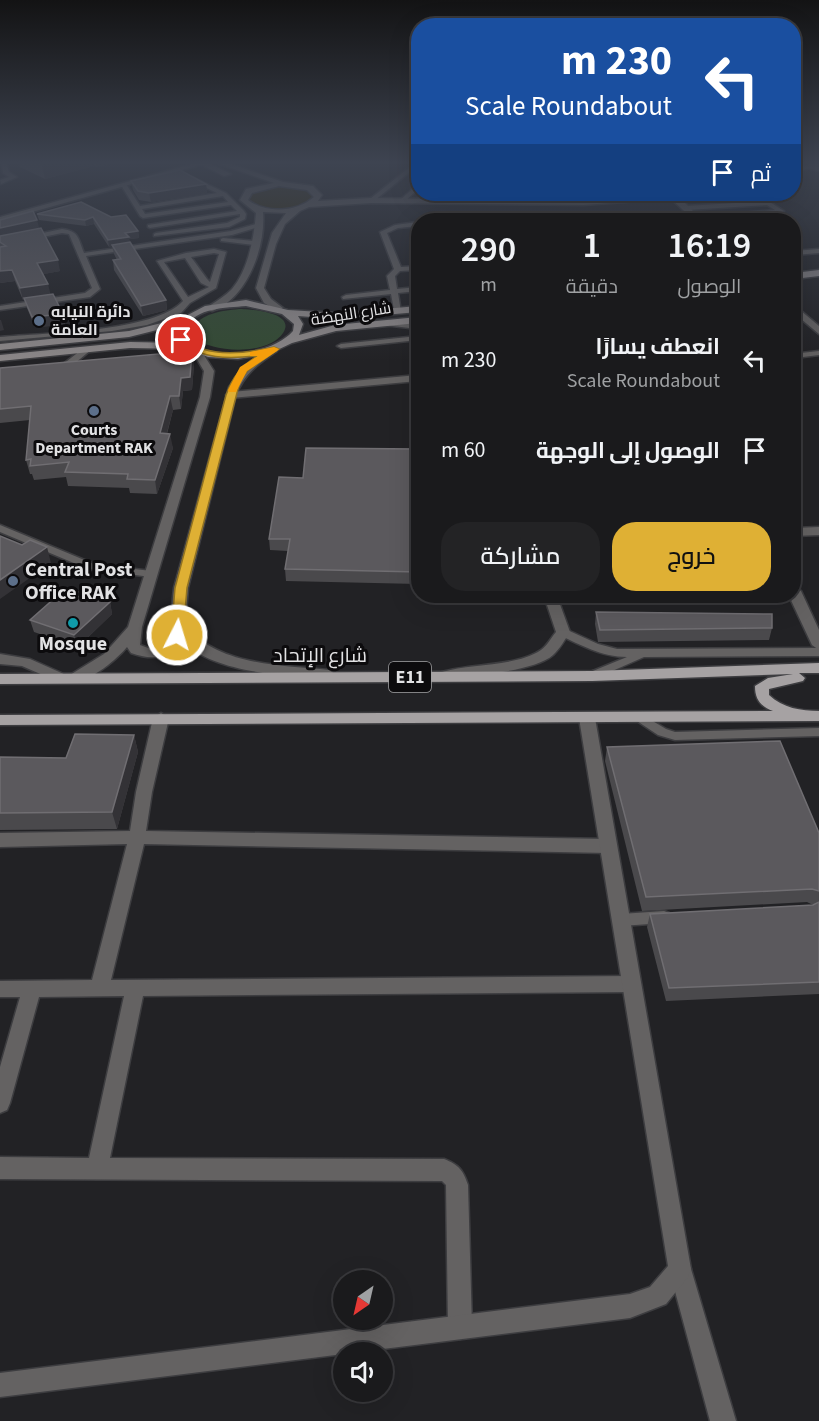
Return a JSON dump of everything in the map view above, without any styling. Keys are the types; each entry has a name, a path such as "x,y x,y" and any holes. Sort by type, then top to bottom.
{"main road":[{"path":"801,275 819,273"},
{"path":"0,347 95,334 150,330 185,320 212,308 246,303 278,308 296,320 299,327 289,341"},
{"name":"شارع النهضة","path":"289,314 325,317 411,309"},
{"path":"185,320 179,333 181,340 192,348"},
{"name":"شارع النهضة","path":"0,358 140,345 192,348 234,356 274,349 289,341 335,328 411,321"},
{"name":"شارع الإتحاد","path":"0,679 592,676 819,668"},
{"path":"802,717 770,704 762,696 762,686 773,681 819,675"},
{"name":"E11","path":"0,720 819,716"}],"street":[{"path":"212,308 236,291 259,228"},
{"path":"278,228 260,288 267,301 278,308"},
{"path":"801,314 819,331"},
{"path":"192,348 208,371 207,388 135,627 133,645 136,650 152,654 163,652 171,647 177,635 181,588 236,381 244,369 274,349"},
{"path":"231,395 411,379"},
{"path":"801,532 819,531"},
{"path":"429,677 516,664 548,652 563,632 553,603"},
{"path":"800,603 819,645"},
{"path":"0,659 25,662 68,678 113,657 135,627"},
{"path":"178,627 187,639 207,653 237,662 341,677"},
{"path":"99,989 137,837 144,792 161,718"},
{"path":"587,718 680,1269 723,1421"},
{"path":"0,840 137,837 608,846"},
{"path":"0,989 631,984"},
{"path":"0,1103 32,989"},
{"path":"97,1168 135,989"},
{"path":"0,1168 444,1170 454,1176 458,1185 460,1327"},
{"path":"0,1385 630,1306 658,1296 680,1269"}],"lane":[{"path":"152,228 171,257"},
{"path":"156,235 175,232 181,236 227,228"},
{"path":"83,258 164,246 248,228"},
{"path":"392,228 383,232 398,269"},
{"path":"0,244 73,232 96,289 94,292 0,308"},
{"path":"164,246 223,240 254,243"},
{"path":"0,339 95,334 159,319 180,310 187,301 208,292 213,286 222,252 216,250 171,257 160,261 187,301"},
{"path":"801,252 819,251"},
{"path":"186,255 204,281 213,286"},
{"path":"398,310 391,276 398,269 411,268"},
{"path":"346,297 411,291"},
{"path":"384,323 411,326"},
{"path":"341,346 411,339"},
{"path":"65,367 88,349"},
{"path":"801,355 819,353"},
{"path":"54,368 77,366"},
{"path":"0,528 92,567 151,574"},
{"path":"563,632 594,647 617,653 819,652"},
{"path":"592,676 643,654"},
{"path":"641,718 656,729 675,736 819,732"},
{"path":"621,920 679,916"}],"green space":[{"path":"239,309 261,311 278,316 286,326 283,333 265,346 239,350 213,346 193,337 192,330 206,316"}],"building":[{"path":"41,228 58,260 37,263 48,284 20,288 12,270 0,271 0,247 6,246 0,242 0,236"},
{"path":"100,228 136,228 138,231 125,233 129,237 108,240"},
{"path":"130,242 166,300 141,306 113,260 121,259 112,245"},
{"path":"53,294 63,314 32,317 24,298"},
{"path":"192,351 190,377 181,378 179,396 170,396 160,433 170,434 155,480 127,479 128,474 65,472 69,462 30,466 31,459 26,460 31,406 0,409 0,368"},
{"path":"306,448 411,449 411,572 285,569 290,539 269,539 279,477 303,478"},
{"path":"0,536 22,545 30,540 47,547 0,580"},
{"path":"66,588 110,602 74,635 30,620"},
{"path":"596,612 772,614 772,628 600,630"},
{"path":"75,734 134,735 112,812 0,813 0,757 66,758"},
{"path":"780,741 819,833 819,891 812,889 646,897 607,747"},
{"path":"819,902 819,982 669,988 650,914 813,905"}],"slow traffic":[{"path":"233,390 244,369 274,349 253,354"}],"place":[{"name":"دائرة النيابه العامة","path":"39,321"},
{"name":"Courts Department RAK","path":"94,411"},
{"name":"Central Post Office RAK","path":"13,581"},
{"name":"Mosque","path":"73,623"}],"route":[{"path":"177,635 181,588 231,395 244,369 274,349 255,354 214,355 197,351 181,340"}]}
